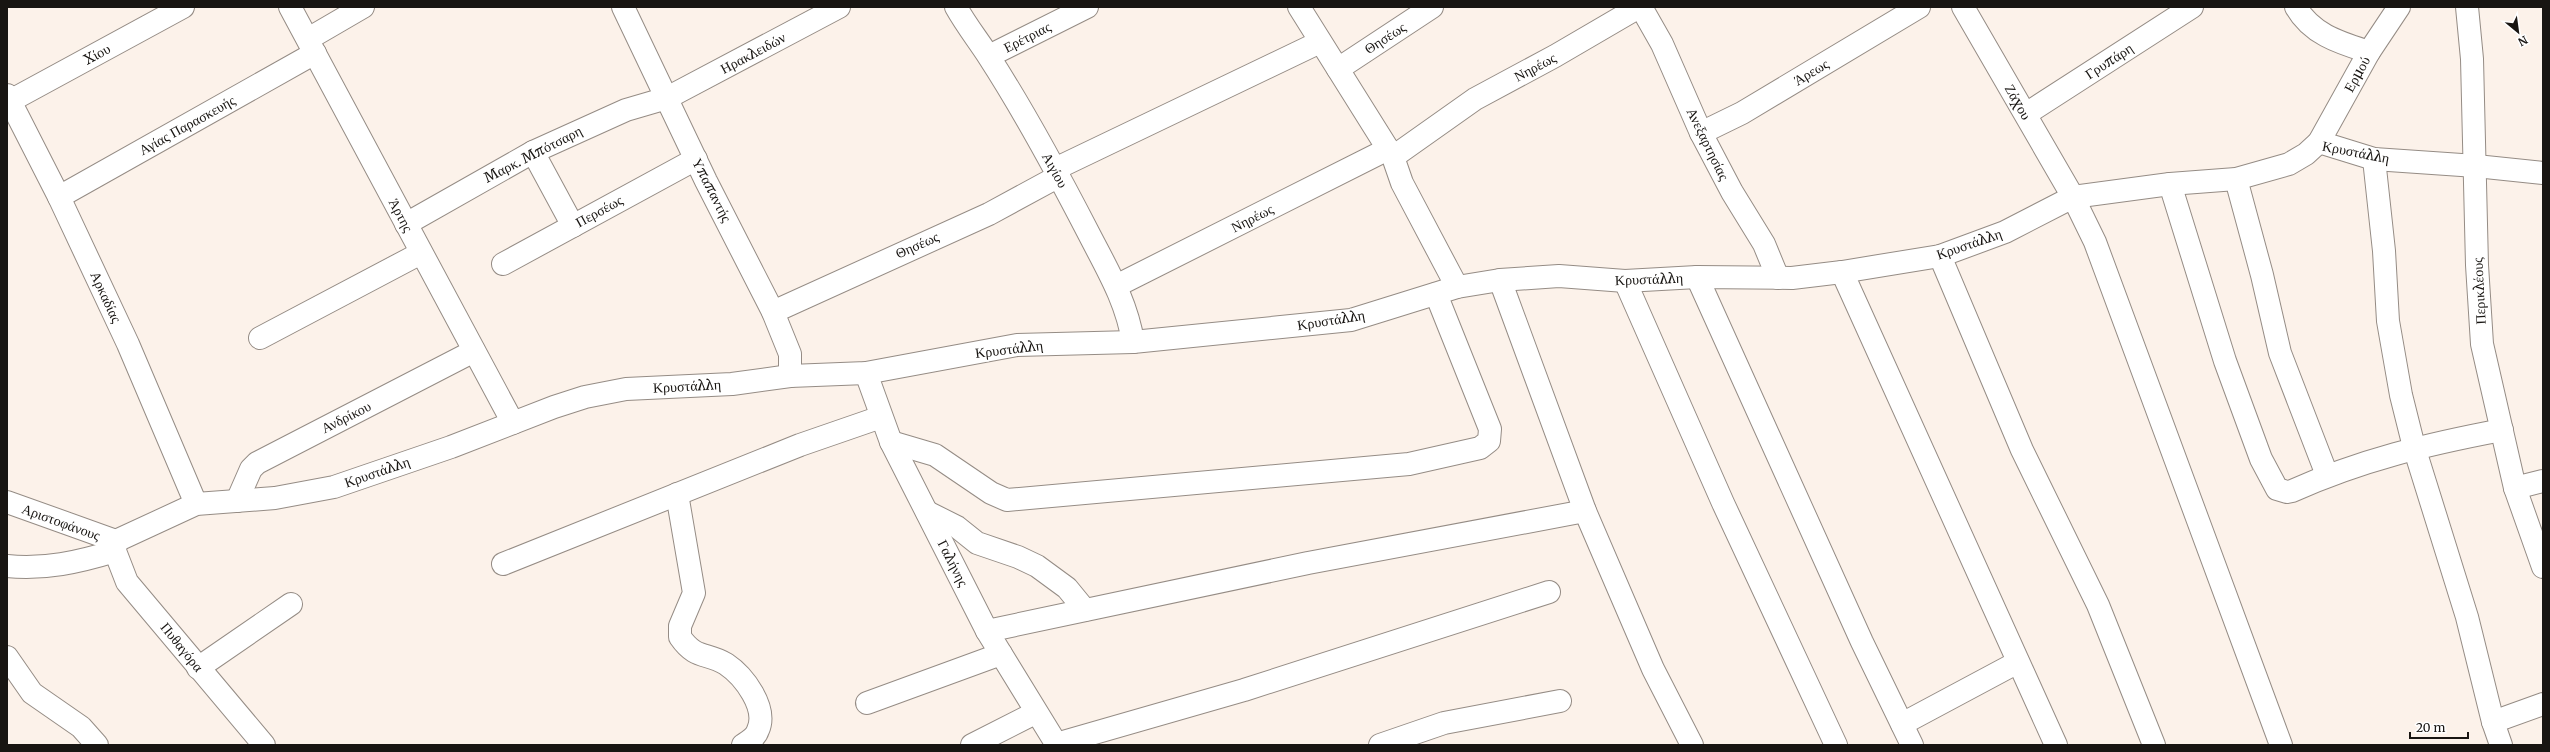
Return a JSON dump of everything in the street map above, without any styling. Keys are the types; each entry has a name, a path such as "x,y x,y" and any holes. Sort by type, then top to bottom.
{"street":[{"name":"Χίου","path":"9,98 182,7"},
{"name":"Άρτης","path":"290,7 421,253 514,423"},
{"name":"Αγίας Παρασκευής","path":"59,197 312,46 364,7"},
{"name":"Υπαπαντής","path":"623,7 696,159 773,312 790,354 790,376"},
{"name":"Ηρακλειδών","path":"667,98 839,7"},
{"name":"Αιγίου","path":"956,7 969,31 989,56 1057,172 1116,286 1130,323 1133,342"},
{"name":"Ερέτριας","path":"989,56 1087,7"},
{"path":"1298,7 1390,153 1402,182 1458,286"},
{"name":"Θησέως","path":"1338,69 1432,7"},
{"name":"Ανεξαρτησίας","path":"1640,7 1662,44 1701,133 1732,192 1764,244 1778,278"},
{"name":"Νηρέως","path":"1116,286 1390,153 1475,99 1640,7"},
{"name":"Άρεως","path":"1701,133 1742,114 1919,7"},
{"name":"Ζάχου","path":"1963,7 2073,197 2095,242 2281,745"},
{"name":"Γρυπάρη","path":"2026,114 2192,7"},
{"path":"2296,7 2311,24 2328,38 2369,52"},
{"name":"Ερμού","path":"2319,142 2369,52 2399,7"},
{"name":"Περικλέους","path":"2467,7 2472,59 2472,123 2476,166 2477,265 2482,344 2515,488 2543,567"},
{"name":"Θησέως","path":"773,312 989,214 1057,172 1320,42"},
{"name":"Αρκαδίας","path":"9,98 59,197 128,344 196,504"},
{"name":"Μαρκ. Μπότσαρη","path":"406,224 533,152 626,110 667,98"},
{"name":"Κρυστάλλη","path":"7,566 21,568 72,564 115,546 196,504 275,498 334,487 451,447 586,397 626,389 732,384 790,376 866,373 1017,345 1133,342 1351,320 1458,286 1500,280 1559,276 1625,281 1697,277 1778,278 1842,272 1940,256 2005,232 2073,197 2170,184 2236,179 2289,164 2306,154 2319,142 2374,159 2476,166 2543,173"},
{"path":"533,152 573,226"},
{"name":"Περσέως","path":"503,264 696,159"},
{"path":"2374,159 2384,251 2388,321 2401,395 2414,447 2467,616 2493,722 2501,745"},
{"path":"2236,179 2262,275 2280,352 2327,475"},
{"path":"2170,184 2226,361 2261,459 2277,489 2287,492 2327,475 2414,447 2502,430"},
{"path":"260,338 421,253"},
{"path":"1940,256 2022,450 2098,604 2154,745"},
{"path":"1842,272 2056,745"},
{"path":"1697,277 1862,642 1912,745"},
{"path":"1500,280 1584,511 1653,669 1692,745"},
{"path":"1625,281 1724,503 1836,745"},
{"path":"891,442 935,455 991,493 1007,500 1409,464 1480,448 1489,441 1490,429 1436,294"},
{"name":"Ανδρίκου","path":"237,501 251,470 257,463 474,351"},
{"name":"Γαλήνης","path":"866,373 891,442 986,631 1035,713 1056,744"},
{"path":"503,564 800,445 881,417"},
{"path":"2515,488 2543,481"},
{"path":"677,494 694,593 680,626 680,637 693,653 727,665 752,694 760,711 761,722 758,731 743,745"},
{"name":"Αριστοφάνους","path":"7,502 115,546"},
{"path":"986,631 1308,563 1584,511"},
{"path":"927,512 957,527 978,543 1037,566 1067,588 1085,610"},
{"name":"Πυθαγόρα","path":"115,546 127,582 264,745"},
{"path":"1056,744 1244,690 1549,592"},
{"path":"198,668 292,604"},
{"path":"866,703 1001,654"},
{"path":"7,657 32,693 80,726 98,745"},
{"path":"1902,724 2018,662"},
{"path":"1380,745 1444,723 1560,701"},
{"path":"2493,722 2542,706"},
{"path":"972,745 1035,713"}]}
